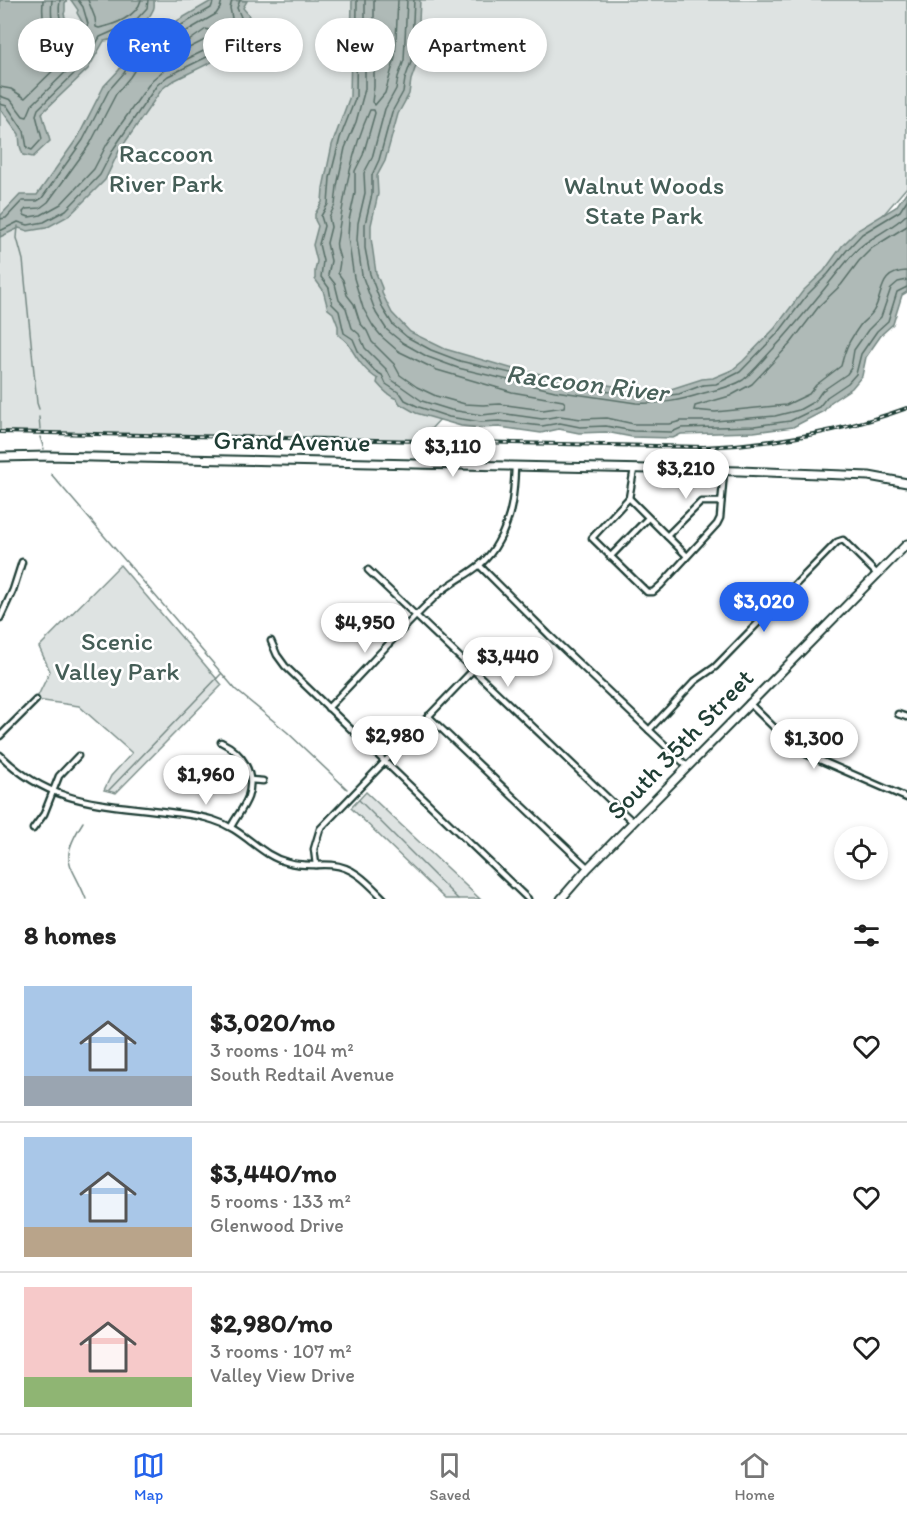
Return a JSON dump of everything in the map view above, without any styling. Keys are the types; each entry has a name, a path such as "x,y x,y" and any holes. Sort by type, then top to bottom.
{"main road":[{"name":"Grand Avenue","path":"0,457 47,456 724,471 869,476 907,483"},
{"name":"South 35th Street","path":"561,899 588,868 907,544"}],"street":[{"path":"328,708 438,594 480,566 498,543 509,520 514,500 515,467"},
{"path":"634,469 629,498 592,538 647,592 653,592 661,585 717,524 720,518 724,471"},
{"path":"629,498 687,556"},
{"path":"667,536 701,502 721,502"},
{"path":"610,557 648,518"},
{"path":"649,730 695,681 715,666 837,542 843,540 878,574"},
{"path":"0,618 13,590 22,562"},
{"path":"480,566 688,767"},
{"path":"368,570 633,822"},
{"path":"271,640 277,655 285,666 528,899"},
{"path":"316,865 314,849 320,829 473,670"},
{"path":"0,736 36,700"},
{"path":"749,703 790,744 806,754 907,798"},
{"path":"898,714 907,717"},
{"path":"428,716 588,868"},
{"path":"221,742 233,749 244,760 250,780 247,798 231,827"},
{"path":"0,755 29,780 53,792 84,801 198,816 231,827 279,860 296,864 334,865 355,873 384,899"},
{"path":"33,829 44,814 62,770 78,756"},
{"path":"250,780 263,781"}],"green space":[{"name":"Raccoon River Park","path":"0,0 378,0 374,18 315,18 315,72 360,72 324,220 453,405 419,442 0,432"},
{"name":"Walnut Woods State Park","path":"406,0 907,0 907,187 831,276 713,404 474,372 381,315 361,279 370,184 392,72 395,72 395,56"},
{"name":"Scenic Valley Park","path":"120,565 222,685 116,793 104,790 111,776 132,753 79,706 36,700 50,671 39,647"},
{"path":"366,792 480,899 445,899 351,808"}],"water":[{"path":"0,0 67,0 65,18 18,18 18,72 85,72 42,113 50,141 33,157 23,155 19,134 0,108"},
{"path":"71,0 154,0 154,9 147,18 107,18 107,40 104,41 95,57 95,18 80,18 78,10"},
{"path":"213,0 247,1 243,8 249,15 247,18 203,18 203,66 162,89 119,151 105,180 70,215 46,228 28,231 19,228 0,237 1,215 20,195 37,195 78,137 104,86 117,72 191,72 191,18 182,18"},
{"name":"Raccoon River","path":"352,0 420,0 419,18 407,18 407,72 414,72 409,94 398,114 385,161 377,176 378,194 371,225 376,273 382,293 392,313 410,332 445,349 517,370 638,390 671,389 702,379 713,378 732,370 743,361 775,328 803,291 824,271 842,246 858,230 896,207 907,191 907,292 902,295 893,324 882,334 866,357 862,376 852,388 831,402 824,411 793,427 754,432 681,434 673,438 632,437 606,432 579,433 559,429 541,433 499,427 461,426 416,413 400,404 397,399 381,388 377,383 378,379 365,368 348,343 338,334 338,326 333,313 328,309 323,290 315,279 317,261 313,245 318,226 315,214 322,202 332,145 350,96 350,72 395,72 395,18 352,18"}],"waterway":[{"path":"18,226 17,238 23,260 39,409"},
{"path":"39,417 40,429"},
{"path":"40,437 44,449"},
{"path":"51,474 236,690 287,732 347,789"},
{"path":"109,790 221,674"},
{"path":"359,800 458,899"},
{"path":"83,822 75,836 69,855 72,869 86,899"}],"railway":[{"path":"0,432 704,447 782,440 857,424 907,408"}]}
